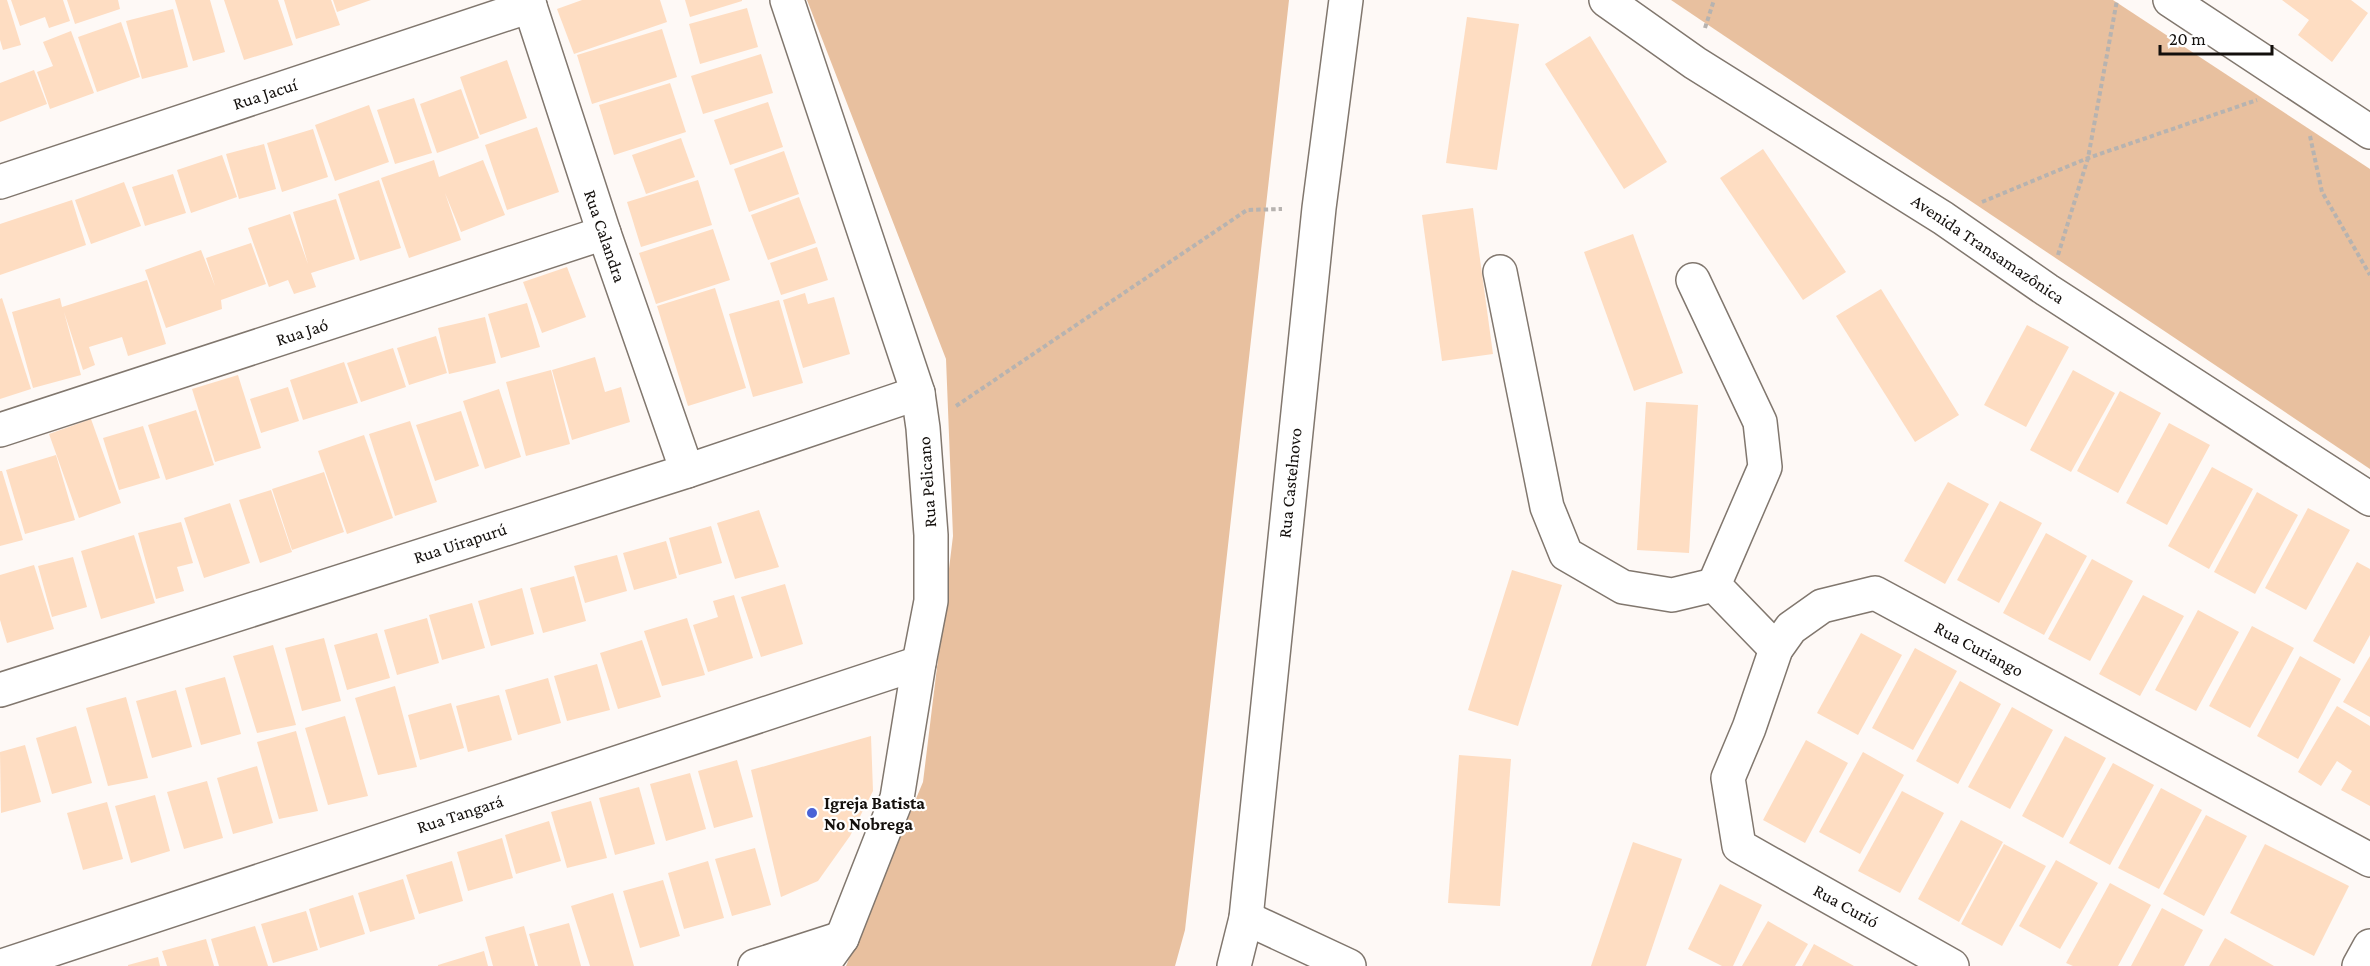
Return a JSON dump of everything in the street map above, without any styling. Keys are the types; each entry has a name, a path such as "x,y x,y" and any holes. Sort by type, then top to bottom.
{"street":[{"name":"Rua Pelicano","path":"788,0 918,393 931,535 931,601 897,798 842,938 822,966"},
{"name":"Rua Castelnovo","path":"1234,966 1246,918 1318,208 1346,0"},
{"name":"Avenida Transamazônica","path":"1606,0 1695,63 1943,218 2047,290 2370,499"},
{"path":"2170,0 2369,129"},
{"name":"Rua Jacuí","path":"0,182 529,3"},
{"name":"Rua Calandra","path":"529,3 604,233 687,471"},
{"name":"Rua Jaó","path":"0,430 604,233"},
{"path":"1500,272 1546,507 1566,554 1623,587 1672,595 1714,585"},
{"path":"1693,280 1760,422 1765,466 1714,585"},
{"name":"Rua Uirapurú","path":"0,690 687,471 918,393"},
{"path":"1714,585 1776,649"},
{"name":"Rua Curiango","path":"1739,846 1728,778 1749,728 1776,649 1791,628 1822,606 1875,593 2370,860"},
{"name":"Rua Tangará","path":"2,966 919,663"},
{"name":"Rua Curió","path":"1739,846 1952,966"},
{"path":"1246,918 1349,966"},
{"path":"755,966 842,938"},
{"path":"2360,966 2370,946"},
{"path":"0,960 2,966"}],"path":[{"path":"2047,290 2088,158 2117,0"},
{"path":"1943,218 2088,158 2300,85 2322,192 2370,275"},
{"path":"923,428 1247,210 1318,208"}],"shaded area":[{"path":"807,0 1289,0 1185,930 1175,966 846,966 923,782 953,536 946,359"},
{"path":"1671,0 2113,0 2370,169 2370,469"}],"building":[{"path":"0,0 7,0 21,45 3,50 0,40"},
{"path":"11,0 63,0 70,21 49,28 45,17 20,26"},
{"path":"67,0 118,0 120,9 75,24"},
{"path":"175,0 210,0 225,52 193,61"},
{"path":"224,0 278,0 293,45 244,60"},
{"path":"284,0 331,0 340,25 296,39"},
{"path":"333,0 371,0 337,12"},
{"path":"582,0 660,0 667,22 574,54 557,9"},
{"path":"685,0 742,0 742,1 690,17"},
{"path":"2282,0 2351,0 2368,13 2332,62 2298,35 2309,20"},
{"path":"747,8 758,47 700,64 689,24"},
{"path":"173,9 188,67 142,79 126,21"},
{"path":"1467,17 1519,24 1497,170 1446,163"},
{"path":"121,22 140,77 97,92 78,37"},
{"path":"662,29 677,77 592,104 577,55"},
{"path":"71,31 94,93 50,109 37,72 53,66 43,42"},
{"path":"1590,36 1667,162 1624,189 1545,64"},
{"path":"761,54 773,93 703,114 691,76"},
{"path":"507,60 527,118 480,135 460,77"},
{"path":"34,70 47,104 0,122 0,83"},
{"path":"670,83 686,132 614,155 599,105"},
{"path":"461,89 479,138 437,153 420,104"},
{"path":"414,98 432,153 395,164 377,110"},
{"path":"768,102 783,147 730,165 714,120"},
{"path":"369,105 389,162 335,181 315,125"},
{"path":"537,127 559,192 507,210 485,145"},
{"path":"313,129 328,177 282,192 267,143"},
{"path":"681,138 695,177 646,194 632,155"},
{"path":"264,144 276,189 239,199 226,154"},
{"path":"1763,149 1846,272 1803,300 1720,178"},
{"path":"784,151 799,194 749,212 734,169"},
{"path":"222,155 237,197 191,213 177,170"},
{"path":"434,160 439,177 483,160 505,215 461,232 445,193 461,240 409,258 381,178"},
{"path":"173,174 186,213 145,226 132,187"},
{"path":"379,180 401,248 360,261 338,194"},
{"path":"698,180 712,225 641,247 627,202"},
{"path":"124,182 141,226 91,244 75,200"},
{"path":"799,197 816,243 768,260 751,215"},
{"path":"336,199 355,259 311,273 316,287 294,294 288,280 269,287 248,228 290,214 308,264 293,212"},
{"path":"72,200 86,245 0,275 0,224"},
{"path":"1473,208 1493,354 1442,361 1422,215"},
{"path":"713,229 730,280 656,304 639,253"},
{"path":"1633,234 1683,373 1634,391 1584,252"},
{"path":"251,243 266,284 221,300 222,309 166,328 145,270 201,250 215,286 206,258"},
{"path":"817,247 828,280 781,295 770,263"},
{"path":"567,267 586,317 542,333 523,282"},
{"path":"147,280 166,344 128,356 122,337 89,347 95,365 83,370 64,312 81,375 33,388 12,312 60,298 62,307"},
{"path":"715,288 746,388 688,406 657,306"},
{"path":"1881,289 1959,415 1915,442 1836,316"},
{"path":"805,293 808,304 834,297 850,354 803,368 783,300"},
{"path":"2,298 31,389 0,399 0,299"},
{"path":"779,300 803,383 753,397 729,314"},
{"path":"527,303 540,347 501,358 488,314"},
{"path":"485,317 496,363 449,374 438,328"},
{"path":"2027,325 2069,347 2026,427 1984,405"},
{"path":"436,336 447,373 409,385 397,348"},
{"path":"393,348 406,387 361,402 347,363"},
{"path":"595,357 605,392 621,387 630,422 572,440 552,370"},
{"path":"344,362 358,403 303,420 290,380"},
{"path":"551,370 570,444 526,456 506,382"},
{"path":"2073,370 2115,393 2071,472 2030,450"},
{"path":"238,375 261,448 215,462 192,389"},
{"path":"288,387 299,421 261,433 250,399"},
{"path":"499,389 521,457 485,469 463,401"},
{"path":"2120,391 2161,413 2118,493 2077,471"},
{"path":"1646,402 1698,405 1689,553 1637,550"},
{"path":"196,410 214,465 166,480 148,425"},
{"path":"461,411 479,466 435,481 416,425"},
{"path":"91,419 121,503 79,518 49,434"},
{"path":"410,421 437,502 395,516 369,434"},
{"path":"2169,423 2210,445 2167,525 2126,503"},
{"path":"143,426 160,478 119,490 103,438"},
{"path":"364,435 393,518 347,534 318,451"},
{"path":"56,455 75,520 25,534 6,470"},
{"path":"2212,467 2253,489 2209,569 2168,546"},
{"path":"0,471 2,471 23,540 0,546"},
{"path":"324,472 344,532 292,550 272,489"},
{"path":"1948,482 1989,504 1945,584 1904,561"},
{"path":"271,490 292,552 260,563 239,500"},
{"path":"2257,492 2298,515 2255,594 2214,572"},
{"path":"2000,501 2042,523 1999,603 1957,580"},
{"path":"230,503 250,563 204,578 184,518"},
{"path":"2308,508 2350,530 2306,610 2265,588"},
{"path":"759,510 779,567 735,579 717,523"},
{"path":"181,522 193,563 177,567 184,591 156,599 138,533"},
{"path":"711,526 722,563 679,575 669,538"},
{"path":"2046,533 2087,556 2044,635 2003,613"},
{"path":"134,535 155,603 101,619 81,551"},
{"path":"666,541 677,578 634,590 623,553"},
{"path":"617,555 627,591 585,603 574,566"},
{"path":"73,557 87,607 52,617 38,566"},
{"path":"2092,559 2133,581 2090,661 2048,639"},
{"path":"2357,562 2370,569 2370,635 2354,664 2313,641"},
{"path":"34,565 54,629 7,643 0,620 0,575"},
{"path":"1512,570 1562,585 1518,726 1468,710"},
{"path":"574,576 586,621 543,633 530,588"},
{"path":"785,584 803,644 761,657 741,597"},
{"path":"522,588 534,634 491,646 478,601"},
{"path":"734,595 753,658 708,672 693,625 718,617 713,601"},
{"path":"2143,595 2184,616 2140,696 2099,674"},
{"path":"472,603 485,648 442,660 429,615"},
{"path":"2198,610 2239,632 2196,711 2155,690"},
{"path":"427,618 439,663 397,675 384,630"},
{"path":"687,618 705,675 662,686 644,631"},
{"path":"2252,626 2294,648 2250,728 2209,706"},
{"path":"377,633 390,678 347,690 334,645"},
{"path":"1861,633 1902,655 1858,735 1817,713"},
{"path":"324,638 341,701 302,711 285,648"},
{"path":"642,640 661,697 618,709 600,653"},
{"path":"273,645 296,725 257,733 233,656"},
{"path":"1915,648 1957,671 1913,750 1872,728"},
{"path":"2300,656 2341,679 2298,759 2257,736"},
{"path":"2370,656 2370,717 2343,702"},
{"path":"597,664 610,710 567,721 554,676"},
{"path":"225,677 241,734 201,745 185,688"},
{"path":"548,678 561,723 518,735 505,690"},
{"path":"1960,681 2001,704 1958,784 1916,761"},
{"path":"395,686 417,767 378,775 355,698"},
{"path":"176,690 192,747 152,758 136,701"},
{"path":"499,695 512,740 468,752 456,706"},
{"path":"126,697 148,778 108,786 86,708"},
{"path":"451,703 464,748 420,760 408,715"},
{"path":"2337,706 2370,726 2370,806 2341,790 2352,771 2337,761 2321,786 2298,772"},
{"path":"2012,707 2053,730 2010,809 1968,787"},
{"path":"345,716 368,796 328,805 305,728"},
{"path":"76,726 92,783 52,794 36,738"},
{"path":"296,731 318,811 279,819 257,742"},
{"name":"Igreja Batista No Nobrega","path":"871,736 873,791 850,836 818,881 781,897 751,770"},
{"path":"2065,736 2106,758 2063,838 2022,816"},
{"path":"1806,740 1848,763 1805,843 1763,820"},
{"path":"25,745 41,802 1,813 0,752"},
{"path":"1863,752 1904,775 1860,854 1819,832"},
{"path":"1459,755 1511,759 1500,906 1448,903"},
{"path":"737,760 753,817 714,828 698,771"},
{"path":"2113,763 2154,785 2110,865 2069,843"},
{"path":"257,766 273,823 233,834 217,778"},
{"path":"690,773 706,829 666,841 650,784"},
{"path":"207,781 223,838 184,849 167,792"},
{"path":"639,787 655,844 615,855 599,798"},
{"path":"2161,788 2202,810 2159,889 2118,868"},
{"path":"1902,791 1944,813 1900,893 1858,871"},
{"path":"155,795 170,851 131,863 115,806"},
{"path":"591,801 607,858 567,868 551,812"},
{"path":"107,802 123,859 83,870 67,813"},
{"path":"2206,815 2247,836 2204,916 2163,894"},
{"path":"1961,820 2003,842 1959,922 1918,899"},
{"path":"549,821 561,861 516,874 505,835"},
{"path":"502,838 513,878 468,891 457,852"},
{"path":"1633,842 1682,859 1646,966 1591,966"},
{"path":"2004,844 2046,866 2002,946 1961,924"},
{"path":"2265,844 2349,886 2314,956 2230,913"},
{"path":"755,848 771,905 732,916 715,859"},
{"path":"2056,860 2098,883 2060,949 2019,926"},
{"path":"452,861 463,901 419,914 406,875"},
{"path":"708,861 724,918 684,929 668,873"},
{"path":"403,879 415,919 370,932 358,893"},
{"path":"663,880 680,936 640,948 623,891"},
{"path":"2110,883 2151,905 2118,966 2073,966 2066,963"},
{"path":"1720,884 1762,905 1733,966 1722,966 1688,949"},
{"path":"613,893 634,966 590,966 571,906"},
{"path":"353,895 365,934 320,948 309,909"},
{"path":"2162,908 2203,930 2184,966 2131,966"},
{"path":"306,911 318,950 273,963 261,924"},
{"path":"1768,921 1808,944 1795,966 1742,966"},
{"path":"569,923 581,966 538,966 529,934"},
{"path":"255,926 268,966 219,966 211,939"},
{"path":"524,926 535,966 493,966 485,937"},
{"path":"2225,938 2274,966 2209,966"},
{"path":"206,939 214,966 167,966 162,951"},
{"path":"1814,944 1854,966 1802,966"},
{"path":"484,951 488,966 438,966 438,965"},
{"path":"158,957 160,966 128,966 128,965"}],"place":[{"name":"Igreja Batista No Nobrega","path":"812,813"}]}
